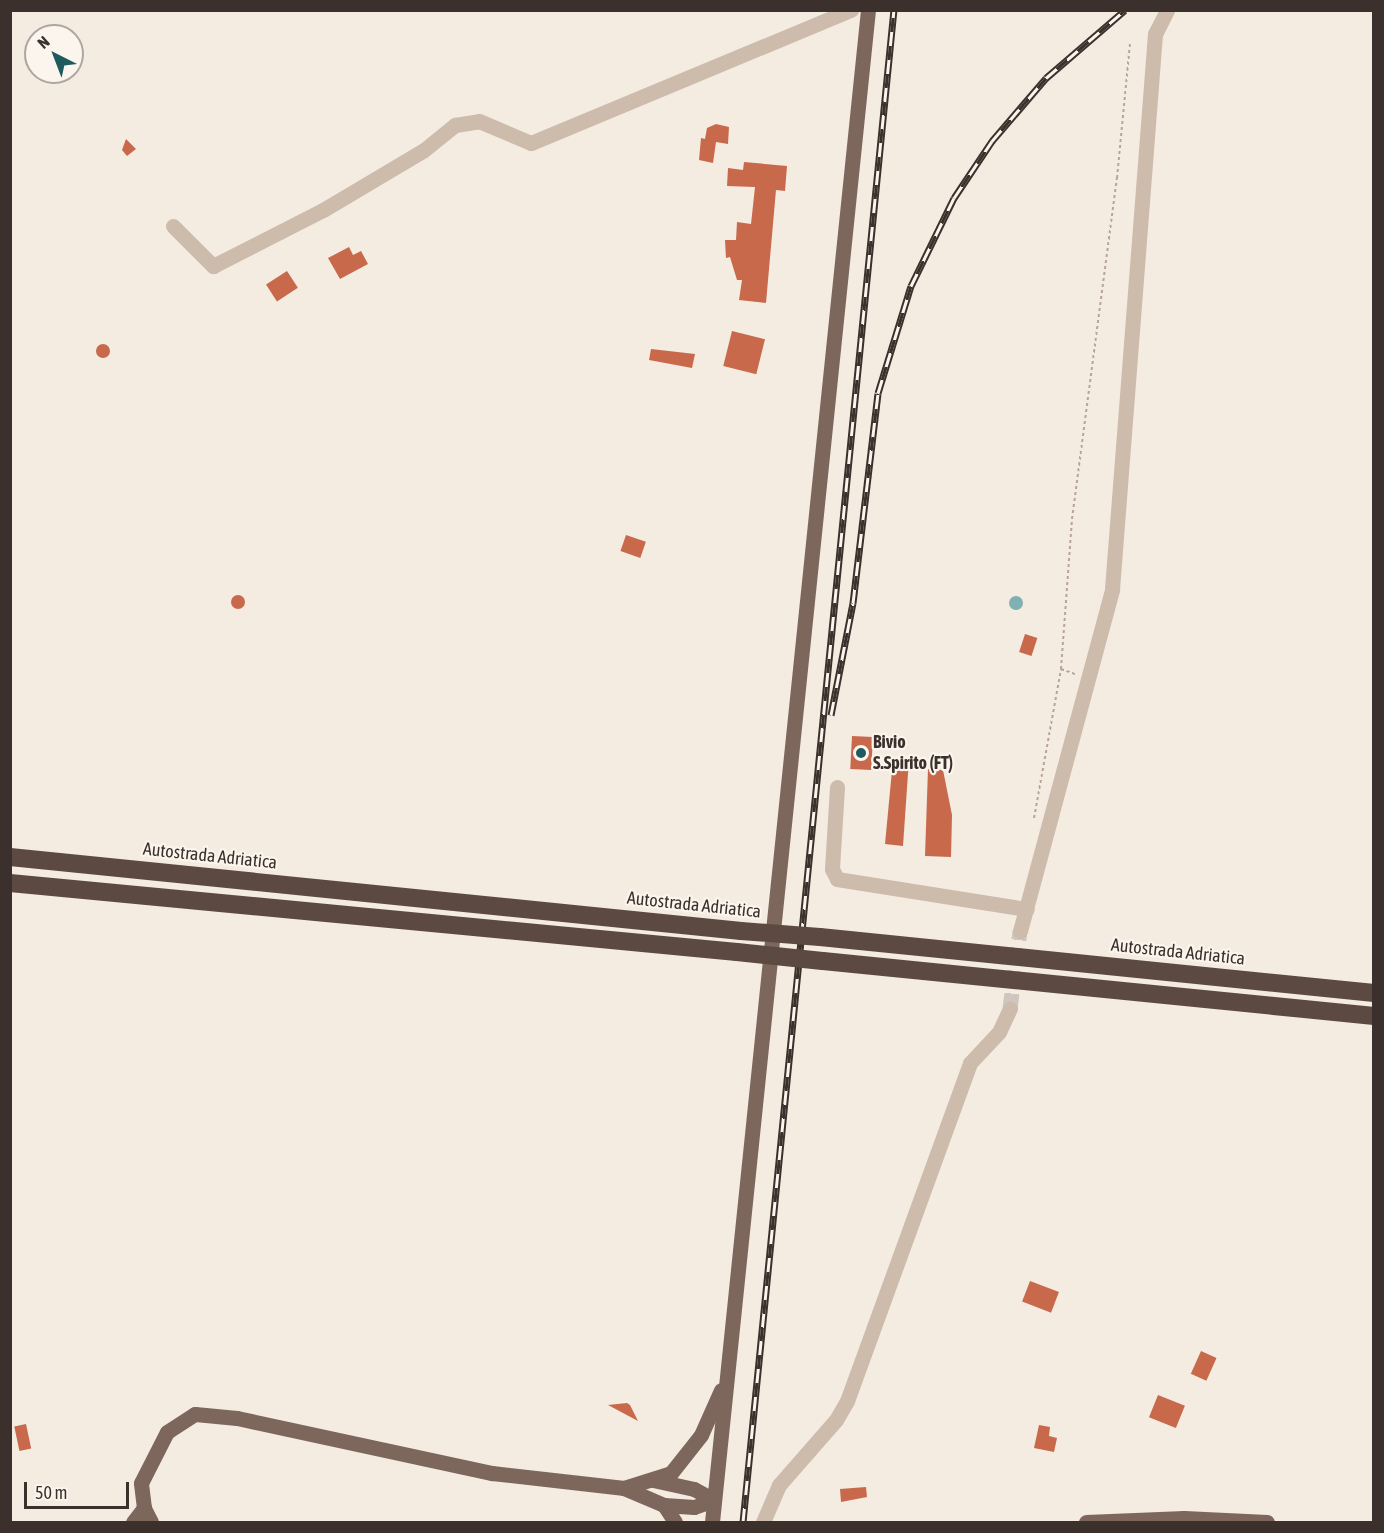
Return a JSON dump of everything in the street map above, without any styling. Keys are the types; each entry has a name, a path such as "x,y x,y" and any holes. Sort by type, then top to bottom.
{"highway":[{"name":"Autostrada Adriatica","path":"10,857 1374,993"},
{"path":"10,883 737,952 1374,1016"}],"main road":[{"path":"712,1522 868,10"},
{"path":"624,1488 671,1473 701,1435 727,1377"},
{"path":"142,1515 141,1483 152,1457 167,1432 195,1414 237,1419 492,1473 624,1488 664,1505 694,1507 714,1500"},
{"path":"653,1480 694,1489 714,1500"},
{"path":"664,1505 675,1522"},
{"path":"133,1522 142,1515"},
{"path":"142,1515 151,1522"},
{"path":"142,1515 156,1522"},
{"path":"1086,1522 1181,1520 1267,1522"}],"street":[{"path":"172,226 213,266 323,210 424,150 455,125 479,121 531,143 851,10"},
{"path":"1020,931 1112,589 1155,34 1167,10"},
{"path":"837,787 832,869 837,879 1027,909"},
{"path":"764,1522 771,1500 788,1471 836,1420 847,1401 970,1063 999,1032 1010,1008"}],"path":[{"path":"1034,820 1061,669 1072,519 1117,178 1130,43"}],"water":[{"path":"1016,596 1021,598 1023,603 1021,608 1016,610 1011,608 1009,603 1011,598"}],"building":[{"path":"716,124 729,127 728,144 716,142 713,163 699,160 701,138 705,139 707,128"},
{"path":"126,139 136,149 127,156 122,150"},
{"path":"744,162 787,166 785,191 776,190 766,303 739,300 742,280 737,280 730,257 726,258 725,240 736,240 737,222 751,224 755,187 727,186 728,168 743,170"},
{"path":"349,247 353,255 361,251 368,264 340,279 328,258"},
{"path":"287,271 298,288 277,301 266,285"},
{"path":"732,331 765,339 756,374 723,366"},
{"path":"103,344 108,346 110,351 108,356 103,358 98,356 96,351 98,346"},
{"path":"651,349 695,354 692,368 649,360"},
{"path":"626,535 646,542 640,558 620,551"},
{"path":"235,595 241,595 245,602 241,609 235,609 231,605 231,599"},
{"path":"1025,634 1037,638 1031,656 1019,652"},
{"name":"Bivio S.Spirito (FT)","path":"852,736 873,737 871,770 850,769"},
{"path":"909,759 903,846 885,844 893,760"},
{"path":"928,769 943,770 952,815 951,857 925,856"},
{"path":"1030,1281 1059,1292 1051,1313 1022,1302"},
{"path":"1201,1351 1217,1358 1206,1381 1191,1374"},
{"path":"1158,1395 1185,1406 1176,1428 1149,1417"},
{"path":"627,1403 630,1405 638,1421 608,1405"},
{"path":"26,1424 31,1448 19,1451 14,1426"},
{"path":"1039,1425 1050,1427 1049,1436 1057,1438 1054,1452 1034,1448"},
{"path":"866,1487 867,1497 841,1502 840,1489"}],"tunnel":[{"path":"1010,1008 1020,931"}],"railway":[{"path":"743,1522 894,10"},
{"path":"831,715 853,603 878,393 911,286 954,198 992,141 1046,78 1125,10"}],"place":[{"name":"Bivio S.Spirito (FT)","path":"861,753"}]}
